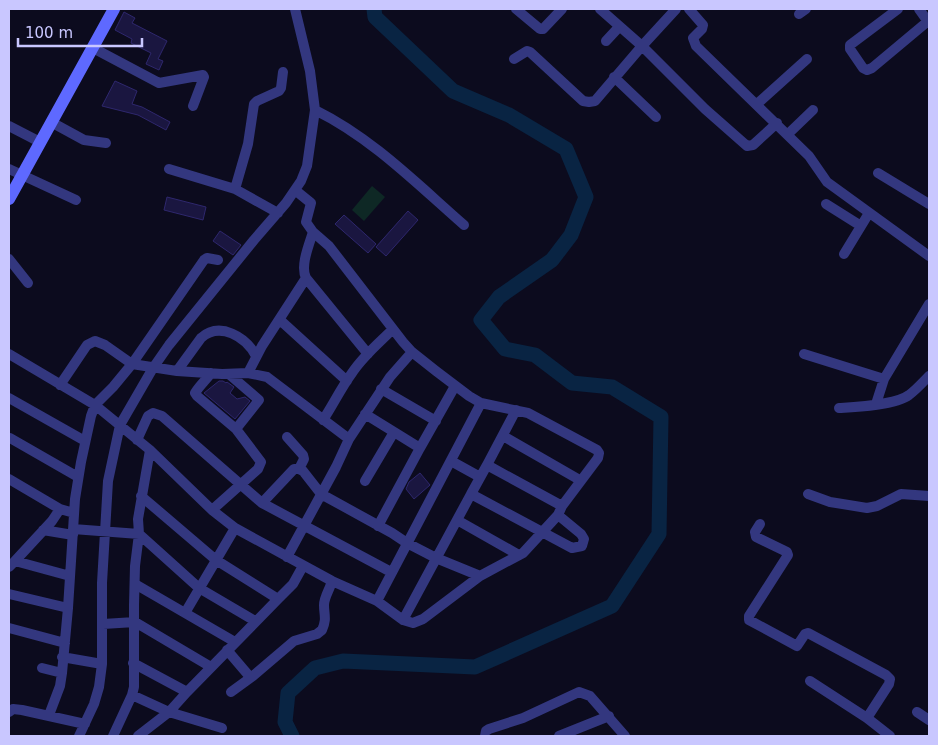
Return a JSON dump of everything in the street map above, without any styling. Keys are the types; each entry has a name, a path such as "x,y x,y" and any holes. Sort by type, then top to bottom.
{"main road":[{"path":"9,200 114,9"}],"street":[{"path":"79,736 97,696 102,664 108,480 120,425 153,368 184,325 278,213 301,181 307,166 315,110 310,71 295,9"},
{"path":"516,9 540,29 543,29 562,9"},
{"path":"600,9 642,46 705,109 747,146 753,145 777,124"},
{"path":"514,59 527,51 530,52 583,101 595,101 614,77 676,9"},
{"path":"689,9 703,25 702,29 693,38 694,43 788,134 809,156 827,182 929,256"},
{"path":"898,9 850,45 850,49 863,68 867,70 872,68 928,22 919,9"},
{"path":"606,41 619,26"},
{"path":"93,48 159,83 203,75 204,77 193,106"},
{"path":"757,104 807,59"},
{"path":"235,189 248,144 254,104 261,98 279,91 283,72"},
{"path":"614,77 656,116"},
{"path":"315,110 343,126 387,158 464,226"},
{"path":"788,134 813,110"},
{"path":"51,122 84,140 106,143"},
{"path":"9,126 40,142"},
{"path":"9,169 76,200"},
{"path":"169,169 235,189 278,213"},
{"path":"878,173 929,204"},
{"path":"9,354 95,405 150,450 212,510 235,528 332,581 377,601 403,620 412,624 423,619 480,576 503,566 523,553 543,533 560,511 598,458 599,453 597,450 528,412 481,404 412,352 329,246 313,232 306,222 310,203 295,190"},
{"path":"826,204 861,226"},
{"path":"844,254 869,213"},
{"path":"313,232 304,275 368,354"},
{"path":"49,715 60,686 62,673 78,477 95,405 114,387 132,364 204,260 207,258 218,260"},
{"path":"9,259 28,283"},
{"path":"248,373 256,356 306,278"},
{"path":"876,404 884,379 929,304"},
{"path":"280,320 347,381"},
{"path":"322,420 339,397 347,381 368,354 393,329"},
{"path":"177,371 200,338 218,331 232,333 248,345 256,356"},
{"path":"60,385 87,344 95,342 106,345 132,364 177,371 230,374 248,373 267,377 349,439"},
{"path":"287,557 336,467 349,439 381,389 412,352"},
{"path":"804,354 884,379"},
{"path":"211,373 195,393 236,429 262,462 258,468 212,510"},
{"path":"230,374 259,400 236,429"},
{"path":"839,408 897,401 909,396 929,376"},
{"path":"378,526 455,386"},
{"path":"381,389 436,422"},
{"path":"9,398 85,441"},
{"path":"377,601 481,404"},
{"path":"403,620 516,410"},
{"path":"137,440 148,416 153,413 162,416 262,503 391,572"},
{"path":"365,414 420,448"},
{"path":"365,481 394,432"},
{"path":"503,436 578,479 580,482"},
{"path":"262,503 294,469 299,468 304,459 303,455 287,437"},
{"path":"9,438 78,477"},
{"path":"112,736 134,687 133,663 135,584 139,534 138,519 150,450"},
{"path":"451,461 480,478"},
{"path":"471,494 572,548 582,546 584,539 581,534 560,511 488,465"},
{"path":"299,468 321,494 436,558 480,576"},
{"path":"9,479 60,510 74,513"},
{"path":"808,494 830,502 867,508 877,506 901,494 929,496"},
{"path":"141,496 216,560 278,599"},
{"path":"12,564 60,510"},
{"path":"457,520 518,555"},
{"path":"760,524 755,532 756,537 787,552 788,555 749,616 749,620 797,646 805,634 808,633 886,675 890,679 889,684 867,718"},
{"path":"185,614 198,588 235,528"},
{"path":"43,530 73,532 105,531 139,534 198,588 255,621"},
{"path":"12,564 70,576"},
{"path":"138,736 169,712 255,621 293,584 303,566"},
{"path":"231,692 294,640 317,634 322,630 326,614 325,601 332,581"},
{"path":"135,584 235,642"},
{"path":"9,594 68,608"},
{"path":"103,624 135,622 211,667"},
{"path":"9,628 65,643"},
{"path":"227,650 250,677"},
{"path":"62,657 102,664"},
{"path":"133,663 187,692"},
{"path":"42,668 62,673"},
{"path":"810,681 867,718 890,736"},
{"path":"484,736 489,729 523,718 579,692 590,696 625,736"},
{"path":"132,695 169,712 222,728"},
{"path":"9,712 22,710 84,724"},
{"path":"917,712 929,720"},
{"path":"564,735 609,716"},
{"path":"610,736 618,728"}],"green space":[{"path":"372,186 385,197 364,221 352,210"}],"building":[{"path":"124,12 135,18 132,23 167,41 158,59 163,61 159,70 146,64 151,53 131,43 132,39 115,30"},
{"path":"115,81 137,91 132,104 142,107 170,122 166,130 138,115 102,106"},
{"path":"167,197 206,207 203,220 164,210"},
{"path":"408,211 418,220 386,256 376,247"},
{"path":"344,215 376,244 368,253 335,224"},
{"path":"220,231 241,245 233,255 213,241"},
{"path":"219,381 227,382 234,387 230,393 237,399 245,397 250,401 235,419 204,393"},
{"path":"420,473 430,485 414,499 406,489 409,482"}],"waterway":[{"path":"292,736 285,722 288,693 315,668 343,661 475,667 612,606 659,534 661,417 612,387 572,383 535,355 505,349 481,320 499,297 552,260 571,235 586,197 566,149 509,115 453,91 375,17 374,9"}]}
